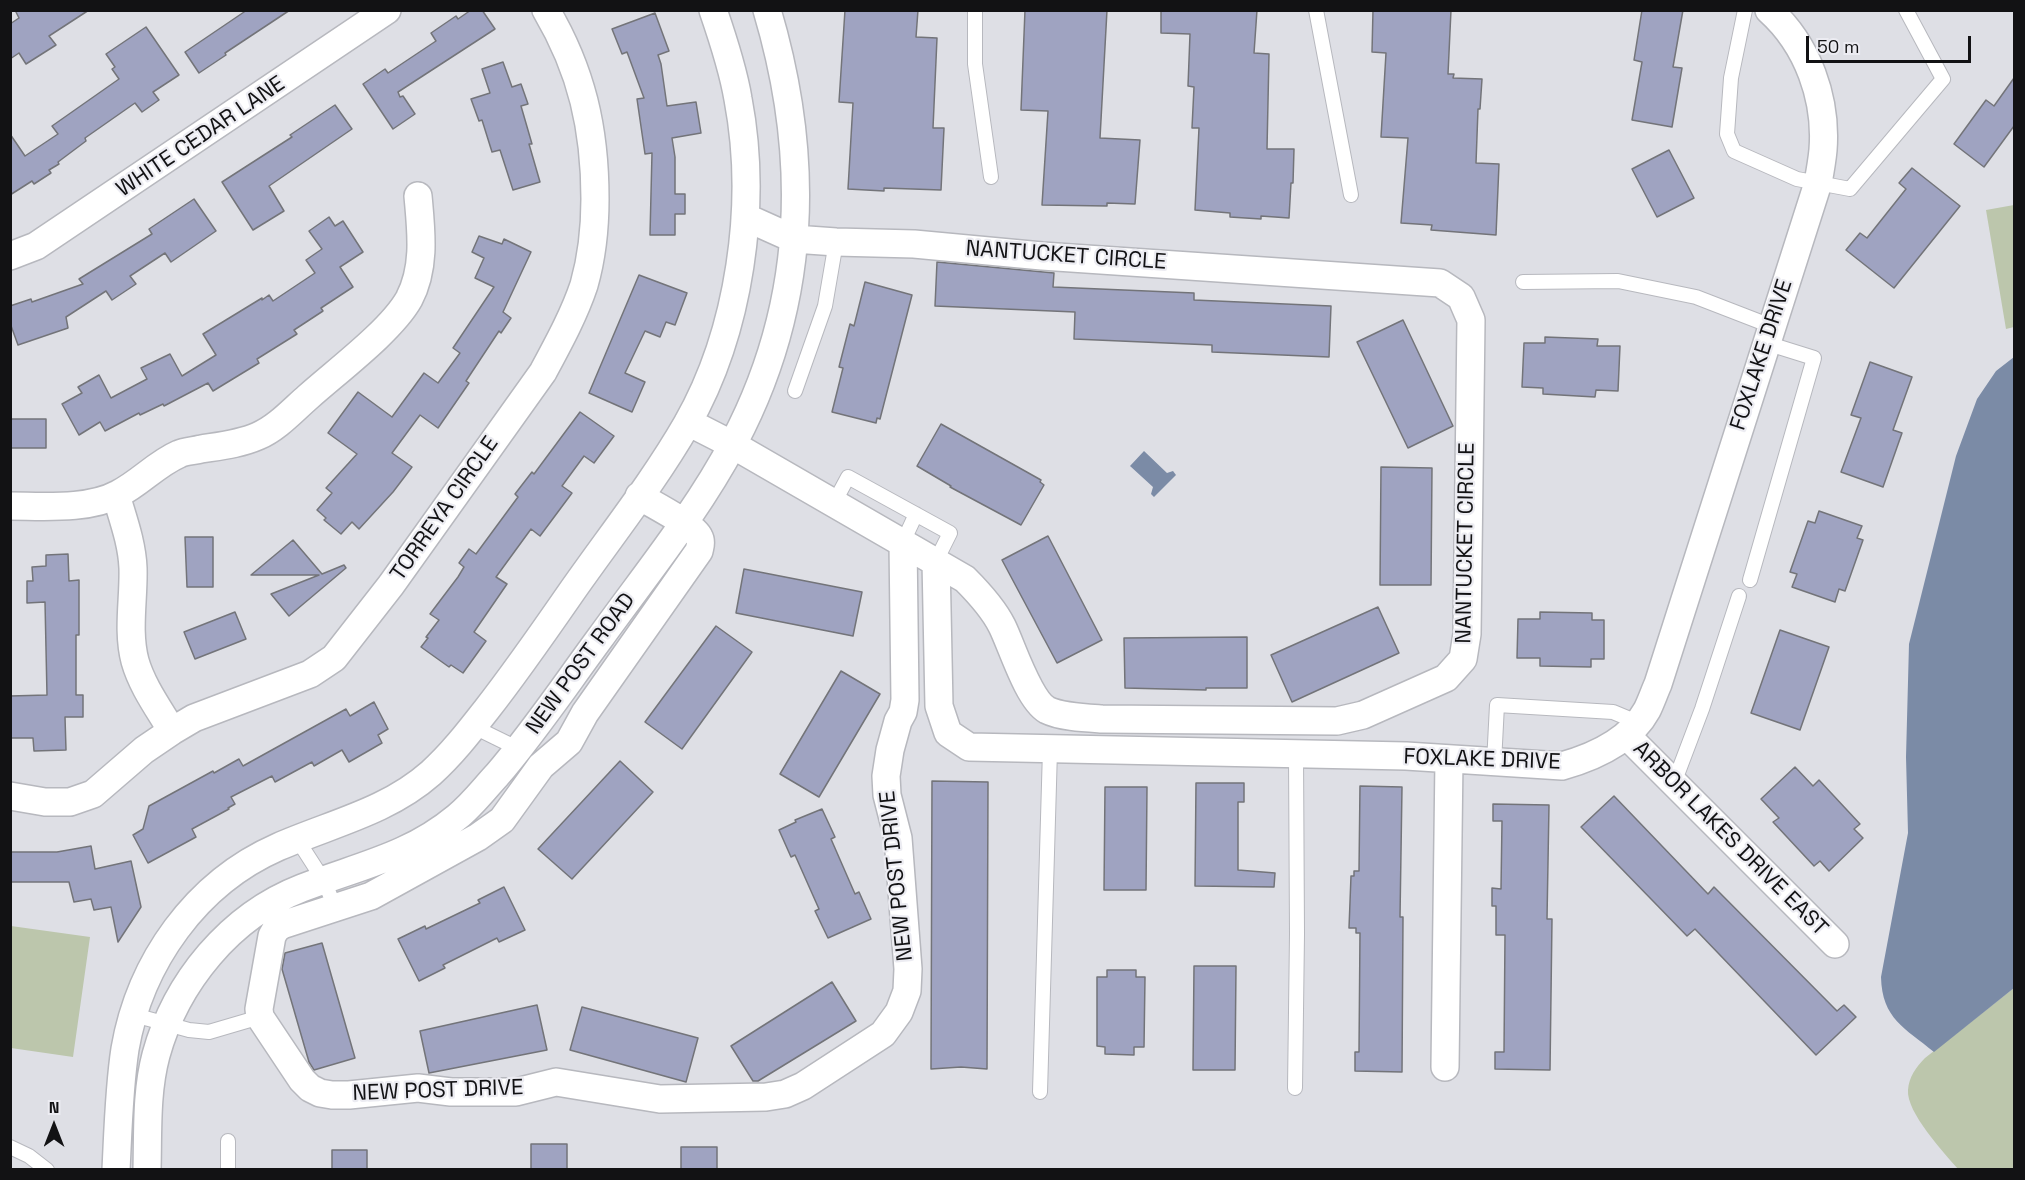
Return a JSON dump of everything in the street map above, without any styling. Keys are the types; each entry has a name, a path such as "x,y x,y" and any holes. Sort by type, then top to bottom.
{"street":[{"name":"WHITE CEDAR LANE","path":"10,256 36,246 387,10"},
{"name":"TORREYA CIRCLE","path":"10,796 45,802 70,802 93,794 144,750 172,731 217,708 310,674 334,658 391,585 543,372 559,344 584,284 595,220 595,162 587,111 570,56 546,10"},
{"path":"116,1170 123,1067 134,1015 152,966 166,943 199,902 246,864 297,839 380,807 408,791 447,758 509,681 688,422 713,367 730,314 741,257 745,216 746,165 738,100 731,68 713,10"},
{"name":"NEW POST ROAD","path":"147,1170 150,1087 156,1056 167,1025 190,981 203,962 226,937 252,915 278,898 393,856 440,830 460,815 519,748 711,483 733,445 753,402 772,352 788,285 795,239 795,170 790,111 785,76 767,10"},
{"name":"FOXLAKE DRIVE","path":"936,561 939,706 948,733 969,747 1406,756 1562,766 1586,760 1607,748 1646,712 1658,684 1818,183 1823,152 1824,123 1819,94 1808,64 1793,36 1769,10"},
{"path":"10,506 61,506 89,503 116,495 137,483 160,464 181,453 236,444 260,436 279,422 393,320 409,298 417,277 422,246 418,196"},
{"name":"NANTUCKET CIRCLE","path":"688,422 733,445 965,579 985,600 1002,624 1030,690 1046,709 1074,716 1102,719 1337,721 1363,714 1446,678 1463,659 1467,634 1471,320 1461,297 1440,283 914,244 795,239 745,216"},
{"path":"116,495 129,538 133,567 132,636 135,661 146,688 172,731"},
{"path":"260,1017 259,1009 269,946 276,929 282,925 371,896 478,837 502,819 541,766 570,742 585,713 699,551 700,538 697,533 639,496"},
{"name":"NEW POST DRIVE","path":"260,1017 302,1080 310,1088 320,1093 332,1095 418,1088 451,1092 516,1092 556,1082 660,1099 766,1097 785,1094 803,1086 883,1034 899,1012 906,990 908,969 898,838 887,795 886,776 890,750 905,700 903,542"},
{"name":"ARBOR LAKES DRIVE EAST","path":"1631,728 1674,783 1835,944"},
{"path":"1445,1067 1449,759"}],"lane":[{"path":"975,10 975,64 991,177"},
{"path":"1316,10 1351,195"},
{"path":"1745,10 1731,78 1727,134 1734,151 1797,179 1850,189 1943,79 1906,10"},
{"path":"795,391 825,306 836,242"},
{"path":"1523,282 1618,281 1696,297 1814,358 1750,580"},
{"path":"834,503 848,477 950,533 936,561"},
{"path":"903,542 916,514"},
{"path":"1674,783 1702,709 1739,596"},
{"path":"1494,763 1497,705 1613,712 1631,728"},
{"path":"474,727 519,748 541,766"},
{"path":"1040,1092 1050,750"},
{"path":"1295,1088 1296,754"},
{"path":"297,839 324,881 335,907"},
{"path":"134,1015 189,1030 209,1032 260,1017"},
{"path":"228,1141 228,1170"},
{"path":"10,1147 29,1156 47,1170"}],"green space":[{"path":"2014,205 2014,327 2006,329 1986,210"},
{"path":"11,926 90,937 73,1057 11,1048"},
{"path":"2014,988 2014,1169 1958,1169 1927,1132 1913,1109 1908,1090 1911,1077 1925,1058"}],"water":[{"path":"2014,357 2014,988 1934,1052 1905,1029 1891,1013 1882,991 1881,977 1908,833 1906,757 1909,644 1956,456 1977,399 1996,371"},
{"path":"1144,451 1167,473 1173,471 1176,475 1154,497 1151,494 1153,487 1130,466"}],"building":[{"path":"15,10 89,10 49,36 56,45 26,64 19,53 10,59 10,24 19,18"},
{"path":"247,10 290,10 199,73 185,52"},
{"path":"471,10 482,10 495,29 398,92 415,114 393,129 363,84 385,69 388,73 436,41 431,33 456,16 458,19"},
{"path":"845,10 918,10 916,37 937,38 933,128 944,128 941,190 848,189 853,103 839,102"},
{"path":"1025,10 1107,10 1100,138 1140,140 1135,204 1042,205 1048,111 1021,110"},
{"path":"1161,10 1257,10 1254,53 1269,54 1267,149 1294,149 1289,218 1230,217 1230,213 1195,210 1199,128 1192,128 1194,87 1188,86 1190,34 1161,33"},
{"path":"1373,10 1451,10 1448,74 1454,74 1453,78 1482,79 1480,109 1478,109 1476,163 1499,164 1496,235 1431,230 1432,225 1401,223 1408,138 1381,137 1386,53 1372,52"},
{"path":"1642,10 1683,10 1673,67 1682,68 1672,127 1632,120 1642,62 1634,60"},
{"path":"655,13 669,51 658,55 667,106 696,102 701,133 672,138 675,157 675,194 685,194 685,214 675,214 675,235 650,235 652,153 645,154 637,99 644,98 627,52 622,54 612,29"},
{"path":"146,27 179,75 153,92 159,100 142,112 135,103 85,138 86,141 49,170 51,173 34,184 32,181 10,195 10,134 25,156 58,134 52,126 119,79 112,69 115,67 106,54"},
{"path":"503,62 512,87 521,84 528,104 521,106 540,182 513,190 500,150 492,152 482,120 479,121 471,99 490,93 482,69"},
{"path":"2014,78 2014,126 1984,167 1954,144 1986,100 1994,106"},
{"path":"335,105 352,129 269,186 284,211 253,230 222,182 292,137 290,135"},
{"path":"1669,150 1694,198 1657,217 1632,169"},
{"path":"1912,168 1960,206 1894,288 1846,250 1860,233 1867,238 1906,189 1899,183"},
{"path":"194,199 216,231 171,262 165,253 130,276 136,284 112,300 106,291 66,317 68,328 18,345 10,323 10,306 31,299 32,302 83,284 79,279 152,234 149,229"},
{"path":"329,217 335,226 343,221 363,252 340,267 353,287 321,308 323,311 294,330 297,334 257,359 259,363 213,391 208,383 164,406 163,404 140,415 139,413 105,431 100,422 79,435 62,404 82,393 78,387 99,375 111,398 147,379 141,368 170,354 182,376 216,355 203,334 262,298 262,300 269,295 273,301 315,273 306,260 322,249 309,231"},
{"path":"479,236 502,244 504,239 531,252 503,312 511,318 501,333 499,331 466,381 469,383 438,428 420,415 392,453 412,467 393,492 359,529 352,522 341,534 324,520 326,518 317,510 332,493 326,488 357,454 328,433 358,392 392,417 424,373 438,383 460,353 453,348 494,287 475,278 484,258 472,252"},
{"path":"937,262 1054,273 1053,287 1194,293 1194,300 1331,306 1329,357 1212,352 1212,345 1074,339 1075,312 935,306"},
{"path":"639,275 687,293 675,325 666,322 660,337 645,331 625,373 645,382 632,412 589,393"},
{"path":"865,282 912,295 880,419 877,418 876,423 832,412 843,368 839,367 850,324 854,326"},
{"path":"1403,320 1453,426 1408,448 1357,342"},
{"path":"1545,337 1598,339 1597,346 1620,346 1618,391 1596,390 1595,397 1543,394 1543,388 1522,387 1524,343 1545,343"},
{"path":"1870,362 1912,377 1893,430 1902,433 1883,487 1841,472 1861,418 1851,415"},
{"path":"580,412 614,436 594,463 584,456 562,486 572,493 540,536 531,529 496,577 507,584 474,632 486,641 463,673 451,665 449,667 421,647 439,620 430,614 464,567 459,563 469,549 476,554 518,497 515,494 532,472 534,474"},
{"path":"10,419 46,419 46,448 10,448"},
{"path":"941,424 1041,480 1040,482 1044,485 1021,525 950,487 917,466"},
{"path":"1381,467 1432,468 1431,585 1380,585"},
{"path":"1819,511 1862,526 1857,538 1863,540 1845,591 1839,589 1835,602 1792,587 1797,574 1790,572 1808,521 1815,523"},
{"path":"1048,536 1102,640 1057,663 1002,560"},
{"path":"185,537 213,537 213,587 187,587"},
{"path":"293,540 322,574 344,565 346,568 289,616 271,594 319,575 251,575"},
{"path":"68,554 69,581 79,580 76,695 83,695 83,717 65,717 66,750 34,751 33,738 10,738 10,696 47,695 45,602 27,603 27,581 33,581 32,567 46,566 46,555"},
{"path":"744,569 862,592 853,636 736,613"},
{"path":"1378,607 1399,653 1292,702 1271,655"},
{"path":"235,612 246,639 195,659 184,632"},
{"path":"1540,612 1592,613 1592,620 1604,620 1604,659 1591,659 1591,667 1540,666 1540,658 1517,658 1518,619 1540,619"},
{"path":"716,626 752,652 682,749 645,722"},
{"path":"1780,630 1829,647 1800,730 1751,713"},
{"path":"1247,637 1247,688 1206,688 1206,690 1125,688 1124,638"},
{"path":"841,671 880,694 819,797 780,774"},
{"path":"374,702 388,729 378,735 382,743 349,762 342,750 314,766 312,762 275,782 272,776 231,797 235,804 229,809 192,829 196,837 148,863 133,835 143,829 149,806 239,759 243,766 346,709 350,716"},
{"path":"620,761 653,792 572,879 538,849"},
{"path":"1795,767 1813,786 1819,780 1860,824 1854,829 1863,838 1829,871 1820,861 1814,866 1773,822 1779,818 1761,799"},
{"path":"932,781 988,782 987,1069 961,1067 931,1069"},
{"path":"1196,783 1244,783 1244,802 1238,802 1238,870 1275,873 1274,887 1195,886"},
{"path":"1360,786 1402,787 1400,917 1403,917 1402,1072 1355,1071 1355,1052 1359,1052 1360,933 1356,933 1356,928 1349,928 1351,876 1354,876 1354,871 1359,871"},
{"path":"1105,787 1147,787 1146,890 1104,890"},
{"path":"1614,796 1708,894 1714,887 1837,1011 1844,1005 1856,1017 1816,1055 1695,929 1687,936 1581,827"},
{"path":"1493,804 1549,805 1547,919 1552,919 1550,1070 1495,1069 1495,1052 1504,1052 1505,935 1496,935 1496,906 1492,906 1492,888 1501,889 1502,821 1493,821"},
{"path":"822,809 835,837 831,839 855,894 859,892 871,919 828,938 815,911 819,909 795,855 791,857 779,830 796,822 795,820"},
{"path":"91,846 95,869 131,861 141,907 118,942 111,907 94,910 91,899 74,902 69,882 10,882 10,852 57,852"},
{"path":"504,887 525,930 499,942 497,938 443,965 445,968 419,981 398,939 425,926 426,929 480,903 478,900"},
{"path":"322,943 355,1058 314,1070 309,1062 282,969 285,953"},
{"path":"1194,966 1236,966 1235,1070 1193,1070"},
{"path":"1107,970 1136,970 1136,977 1145,977 1144,1047 1134,1047 1134,1055 1105,1054 1105,1047 1097,1046 1097,977 1107,977"},
{"path":"832,982 856,1021 758,1081 753,1081 731,1046"},
{"path":"537,1005 547,1050 429,1073 420,1031"},
{"path":"582,1007 698,1038 686,1082 570,1050"},
{"path":"531,1144 567,1144 567,1170 531,1170"},
{"path":"681,1147 717,1147 717,1170 681,1170"},
{"path":"332,1150 367,1150 367,1170 332,1170"}]}
